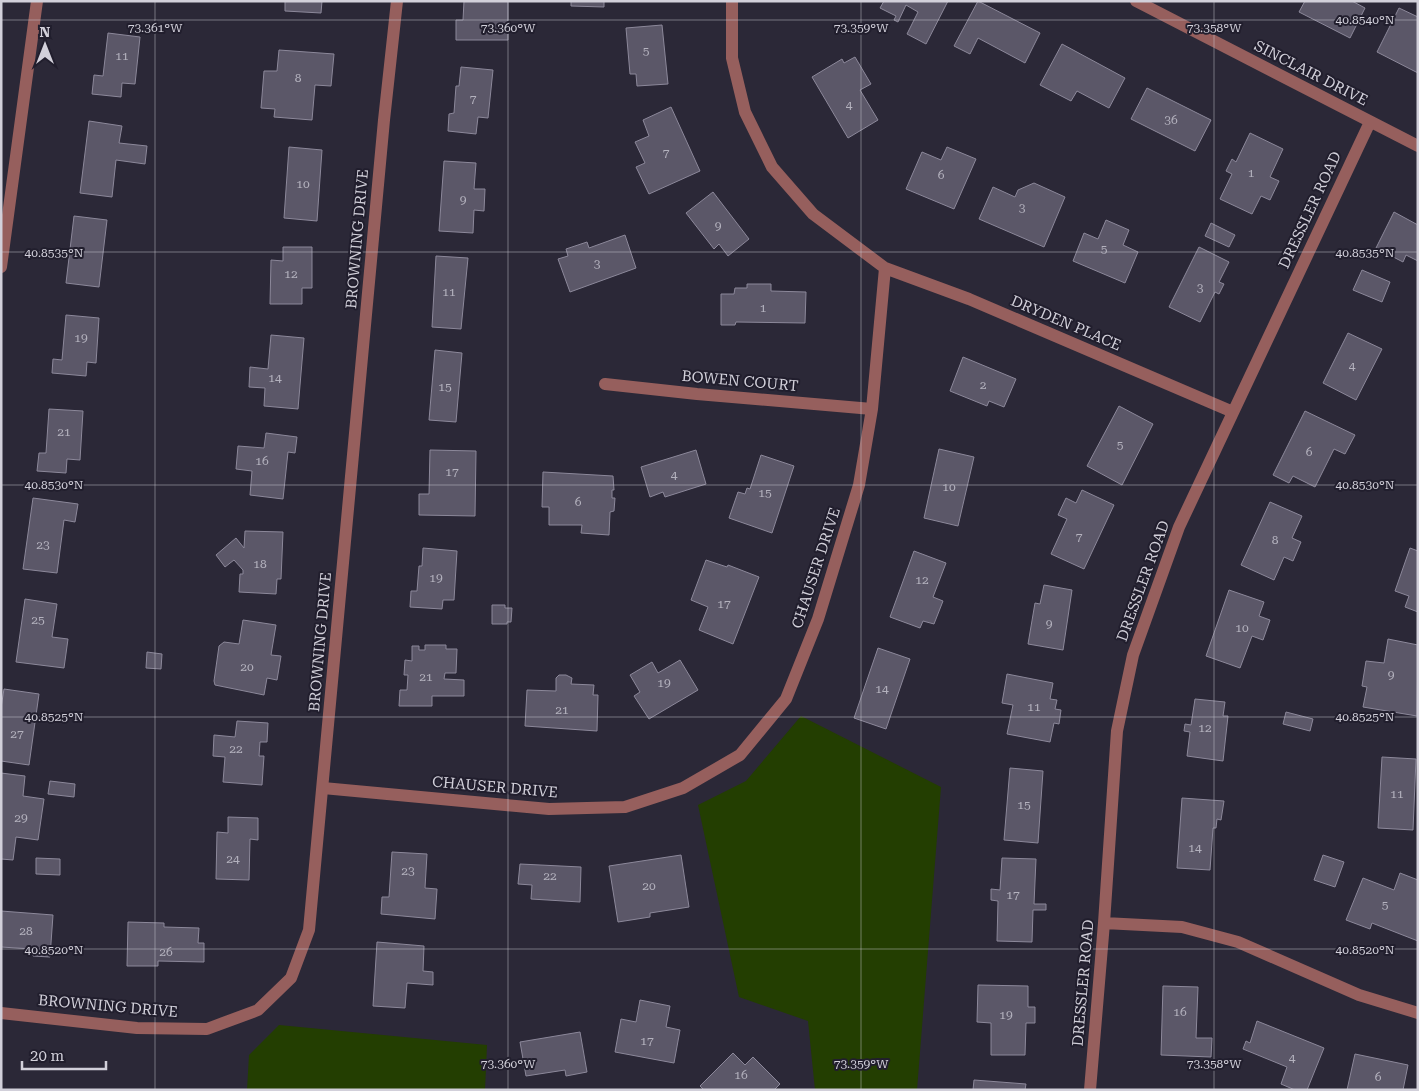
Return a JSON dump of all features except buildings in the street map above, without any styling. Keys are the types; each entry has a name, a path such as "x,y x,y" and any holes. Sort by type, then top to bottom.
{"street":[{"path":"1,267 37,1"},
{"name":"BROWNING DRIVE","path":"1,1014 137,1028 206,1029 258,1010 290,978 309,930 384,120 397,1"},
{"path":"732,1 732,58 734,67 745,112 772,167 813,214 885,268"},
{"name":"SINCLAIR DRIVE","path":"1136,1 1418,146"},
{"name":"DRESSLER ROAD","path":"1090,1090 1117,731 1133,655 1179,527 1370,122"},
{"name":"CHAUSER DRIVE","path":"323,788 549,809 625,807 683,788 740,756 786,699 818,619 859,485 872,409 885,268"},
{"name":"DRYDEN PLACE","path":"885,268 969,299 1233,412"},
{"name":"BOWEN COURT","path":"605,384 872,409"},
{"path":"1104,923 1182,927 1238,942 1359,995 1418,1013"}],"green space":[{"path":"801,716 941,787 917,1090 815,1090 808,1021 739,997 698,805 746,781"},
{"path":"279,1025 487,1045 485,1090 247,1090 249,1055"}]}
